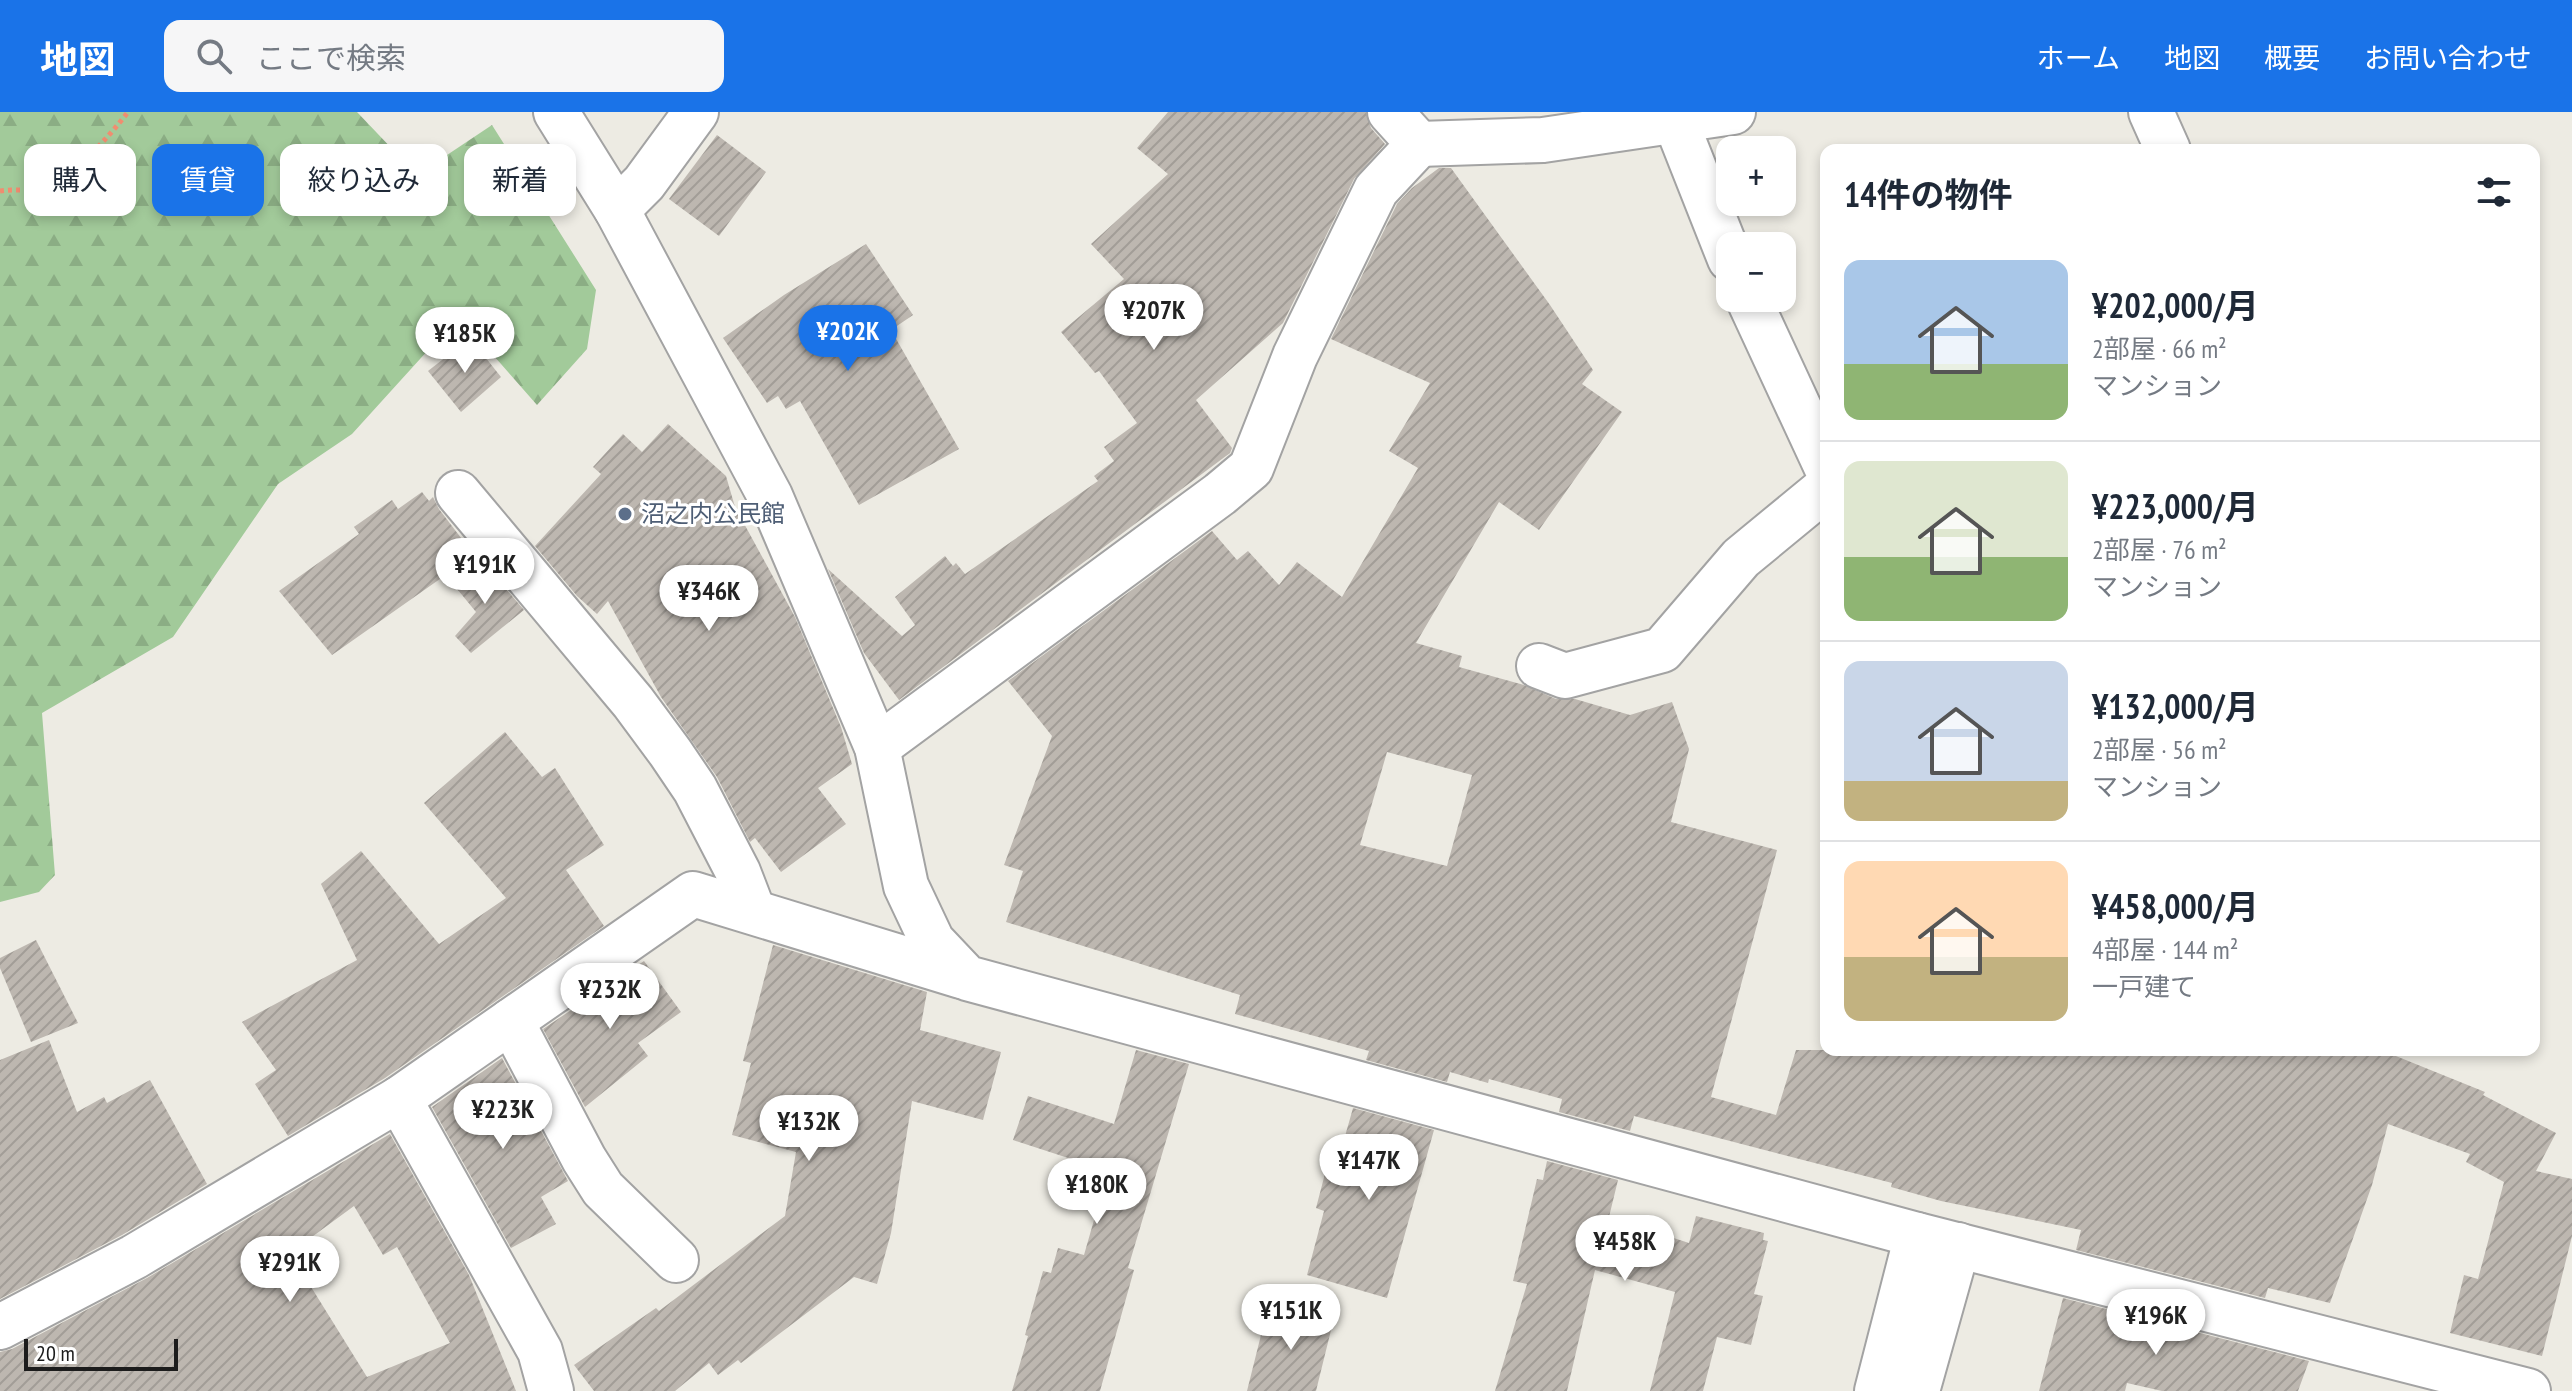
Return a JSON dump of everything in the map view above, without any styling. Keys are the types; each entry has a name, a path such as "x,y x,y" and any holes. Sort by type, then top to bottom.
{"street":[{"path":"556,112 617,210 770,496 877,747 906,886 932,941 967,978"},
{"path":"617,210 644,183 696,112"},
{"path":"1390,112 1419,144"},
{"path":"2151,112 2165,144"},
{"path":"877,747 1251,468 1295,356 1376,190 1419,144 1543,140 1707,115 1726,232"},
{"path":"1754,312 1820,453"},
{"path":"458,493 633,702 670,752 695,789 738,872 753,911"},
{"path":"1539,666 1565,676 1662,650 1741,558 1820,493"},
{"path":"0,1327 134,1257 399,1099 693,894 967,978 1938,1240 2528,1391"},
{"path":"511,1021 603,1189 676,1260"},
{"path":"399,1099 540,1351 551,1391"},
{"path":"1877,1391 1938,1240"},
{"path":"1917,1391 1938,1240"}],"path":[{"path":"0,191 37,189 69,172 105,142 128,112"}],"green space":[{"path":"0,112 357,112 387,144 280,144 280,216 448,216 448,154 492,125 504,144 464,144 464,216 549,216 596,290 587,349 537,405 459,316 352,434 278,484 173,637 42,713 55,875 39,892 0,902"}],"building":[{"path":"1168,112 1366,112 1371,128 1385,144 1354,179 1283,323 1196,400 1232,448 1230,453 899,700 864,653 828,569 902,636 915,625 895,597 945,556 965,574 1098,481 1094,476 1114,461 1104,447 1137,423 1099,371 1095,373 1061,332 1124,279 1091,244 1168,174 1137,148"},
{"path":"717,135 766,172 719,236 669,199"},
{"path":"1439,168 1451,168 1593,370 1582,384 1622,412 1539,530 1499,502 1416,643 1462,656 1459,667 1524,685 1556,699 1575,699 1630,715 1672,702 1689,749 1671,822 1777,850 1711,1097 1776,1115 1796,1050 1820,1050 1820,1056 2396,1056 2485,1092 2483,1095 2556,1133 2536,1171 2572,1179 2572,1236 2542,1356 2450,1333 2464,1275 2478,1279 2504,1182 2466,1162 2470,1154 2388,1124 2372,1185 2330,1303 2268,1288 2265,1298 2076,1250 2081,1230 1941,1201 1891,1187 1892,1183 1634,1116 1630,1131 1559,1112 1562,1099 1489,1079 1488,1083 1450,1072 1447,1082 1366,1060 1369,1051 1235,1014 1240,995 1006,922 1023,871 1004,865 1052,736 1008,681 1212,531 1237,560 1248,551 1279,585 1297,562 1342,597 1418,468 1389,451 1430,383 1331,339 1397,204","holes":["1387,752 1472,775 1447,866 1360,845"]},
{"path":"866,244 913,315 891,330 959,449 859,505 800,401 786,409 778,396 767,403 723,338 784,295"},
{"path":"470,338 501,377 461,412 428,371"},
{"path":"668,424 726,476 735,507 795,617 841,727 852,764 818,788 846,824 781,872 755,838 750,842 717,777 661,697 608,601 597,614 577,596 535,546 601,474 593,467 623,434 642,452"},
{"path":"422,492 429,501 433,497 474,555 332,655 279,591 359,534 354,527 392,500 398,509"},
{"path":"482,561 524,610 471,653 455,636 476,612 453,584"},
{"path":"505,732 542,777 555,768 604,845 566,870 604,926 385,1078 288,1136 255,1084 276,1070 242,1022 357,960 321,884 361,851 439,944 506,898 424,803"},
{"path":"36,940 78,1023 31,1042 0,968 0,958"},
{"path":"773,945 927,992 920,1030 1001,1052 983,1120 912,1101 891,1233 877,1284 854,1277 741,1363 738,1360 718,1375 709,1363 675,1391 594,1391 574,1365 656,1308 659,1311 785,1216 796,1152 732,1135 751,1063 743,1061"},
{"path":"644,961 681,1012 638,1043 648,1056 585,1107 543,1029"},
{"path":"49,1040 77,1112 104,1097 107,1103 150,1080 207,1184 122,1235 0,1299 0,1060"},
{"path":"1136,1050 1189,1064 1128,1268 1134,1270 1100,1391 1012,1391 1043,1271 1051,1273 1058,1248 1084,1255 1108,1171 1013,1140 1028,1096 1114,1124"},
{"path":"502,1058 568,1181 541,1197 556,1224 511,1248 432,1107"},
{"path":"1353,1108 1434,1130 1387,1298 1307,1275 1324,1211 1316,1208 1327,1166 1336,1168"},
{"path":"390,1134 469,1275 516,1391 0,1391 0,1352 12,1349 147,1278","holes":["354,1206 383,1255 397,1247 450,1343 367,1377 290,1253"]},
{"path":"1547,1161 1618,1180 1609,1217 1689,1243 1696,1216 1764,1233 1763,1240 1768,1241 1754,1294 1763,1296 1751,1345 1717,1337 1703,1391 1650,1391 1675,1292 1595,1270 1567,1391 1495,1391 1527,1284 1513,1281 1537,1179 1543,1180"},
{"path":"2063,1298 2309,1361 2298,1391 2162,1391 2127,1383 2125,1391 2039,1391"},
{"path":"1276,1304 1334,1318 1316,1391 1247,1391 1262,1331 1269,1332"}],"place":[{"name":"沼之内公民館","path":"625,514"}]}
